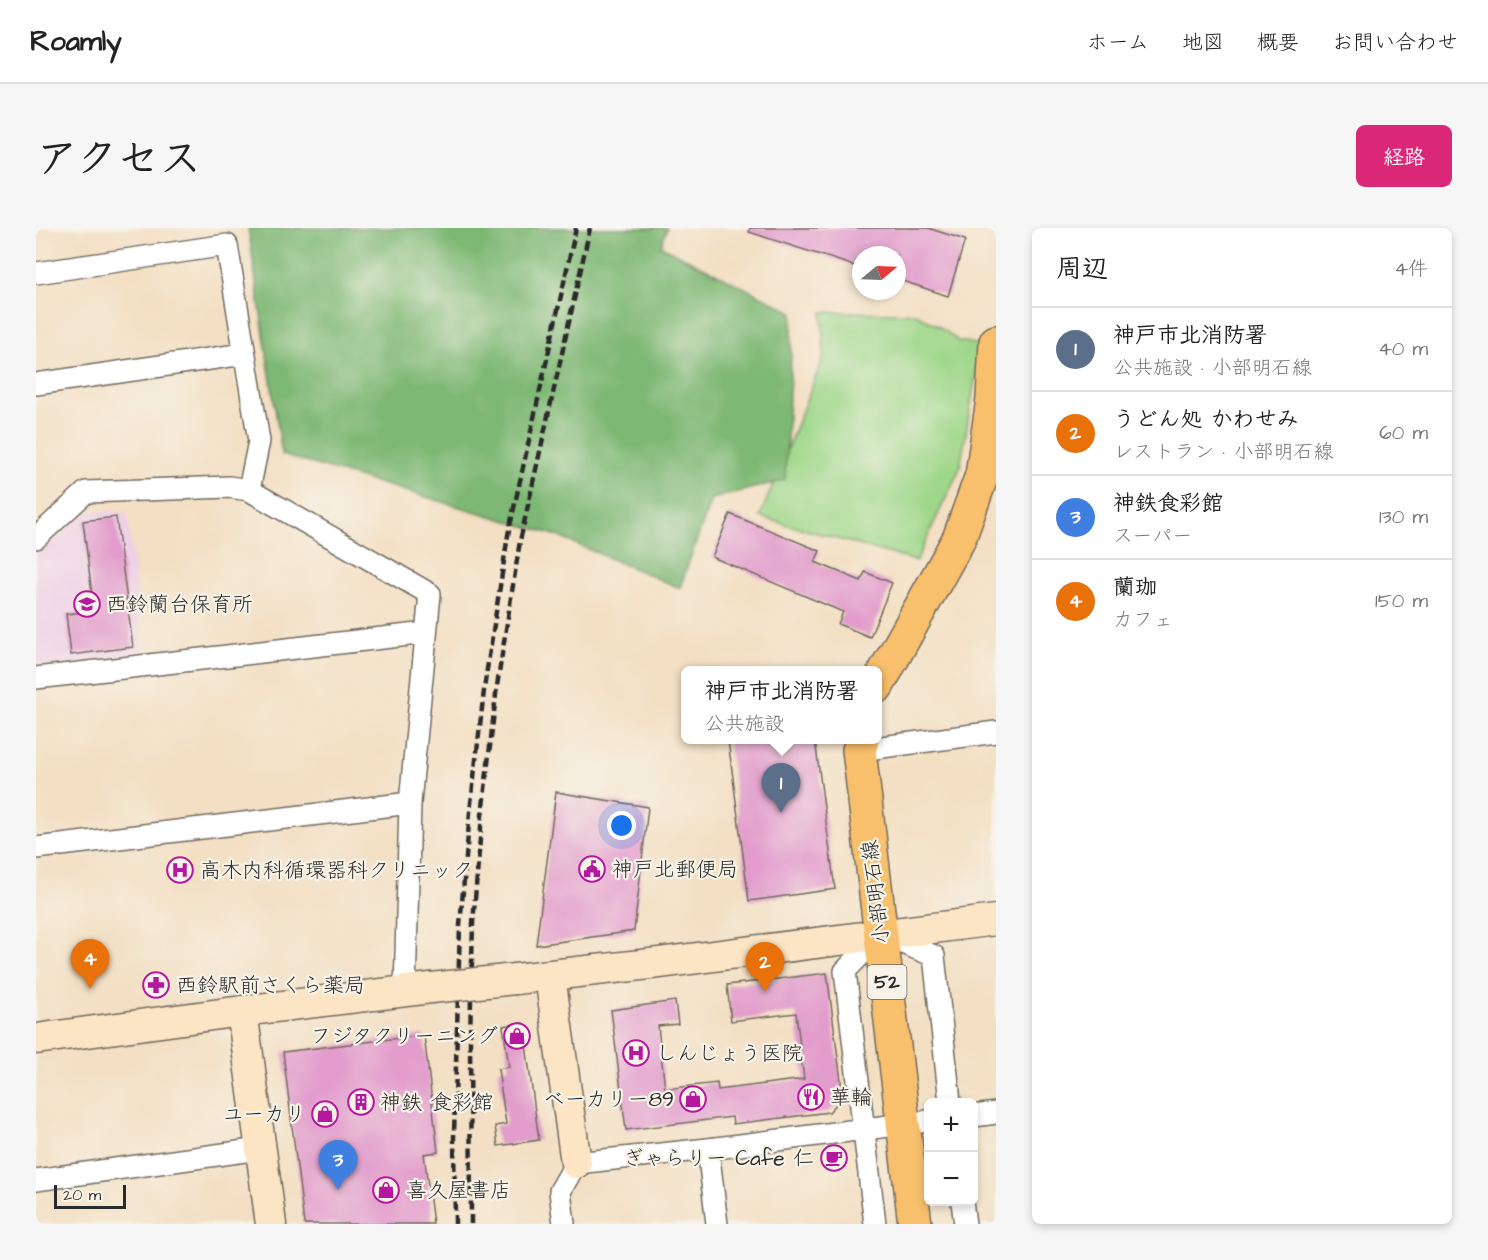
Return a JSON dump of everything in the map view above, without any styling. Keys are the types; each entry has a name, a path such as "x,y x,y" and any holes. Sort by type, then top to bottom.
{"main road":[{"path":"882,677 959,539 981,475 993,399 996,342"},
{"name":"小部明石線","path":"861,745 881,934 916,1123 915,1224"}],"street":[{"path":"36,273 227,245 259,441 249,490"},
{"path":"36,384 244,354"},
{"path":"36,538 86,492 229,487 249,490 430,594 411,803 418,990"},
{"path":"36,678 426,633"},
{"path":"882,743 996,732"},
{"path":"36,848 411,803"},
{"path":"36,1039 242,1011 550,976 996,920"},
{"path":"881,934 934,956 950,1098"},
{"path":"875,1224 845,971 881,934"},
{"path":"550,976 576,1162 560,1191 564,1224"},
{"path":"242,1011 270,1224"},
{"path":"978,1115 996,1113"},
{"path":"576,1162 708,1149 916,1123"},
{"path":"36,1180 260,1149"},
{"path":"708,1149 717,1224"},
{"path":"963,1206 965,1224"}],"shaded area":[{"name":"西鈴蘭台保育所","path":"86,511 127,512 144,654 36,668 36,553"}],"green space":[{"path":"248,228 667,228 661,246 793,312 785,480 711,499 680,588 552,534 282,455"},
{"path":"822,312 914,313 940,327 958,341 981,345 960,468 916,561 760,517 824,356"}],"building":[{"path":"750,228 928,228 965,240 948,296 906,282 906,246 852,246 852,265 749,232"},
{"path":"730,514 820,551 815,562 861,581 865,572 892,583 870,637 838,624 843,612 712,557"},
{"path":"116,517 133,647 71,655 66,614 94,611 83,521"},
{"path":"729,744 816,744 835,889 749,901"},
{"path":"556,792 648,807 634,931 536,945"},
{"path":"827,973 843,1097 829,1112 733,1124 732,1117 626,1130 611,1010 675,1001 678,1024 658,1026 665,1089 717,1083 718,1090 804,1079 796,1013 731,1021 727,985"},
{"path":"523,1023 539,1140 498,1146 495,1126 506,1124 498,1069 509,1067 503,1026"},
{"name":"神鉄 食彩館","path":"424,1035 438,1152 424,1154 433,1224 304,1224 283,1052"}],"railway":[{"path":"455,1224 454,1135 460,925 485,682 508,535 576,228"},
{"path":"471,1224 470,1038 473,923 482,815 497,686 520,541 590,228"}],"place":[{"name":"西鈴蘭台保育所","path":"87,604"},
{"name":"神戸市北消防署","path":"781,813"},
{"name":"神戸北郵便局","path":"592,869"},
{"name":"高木内科循環器科クリニック","path":"180,870"},
{"name":"西鈴駅前さくら薬局","path":"156,985"},
{"name":"蘭珈","path":"90,989"},
{"name":"うどん処 かわせみ","path":"765,992"},
{"name":"フジタクリーニング","path":"517,1036"},
{"name":"しんじょう医院","path":"636,1053"},
{"name":"華輪","path":"811,1097"},
{"name":"ベーカリー89","path":"693,1099"},
{"name":"神鉄 食彩館","path":"361,1102"},
{"name":"ユーカリ","path":"325,1114"},
{"name":"ぎゃらりー Cafe 仁","path":"834,1158"},
{"name":"神鉄食彩館","path":"338,1190"},
{"name":"喜久屋書店","path":"386,1190"}]}
